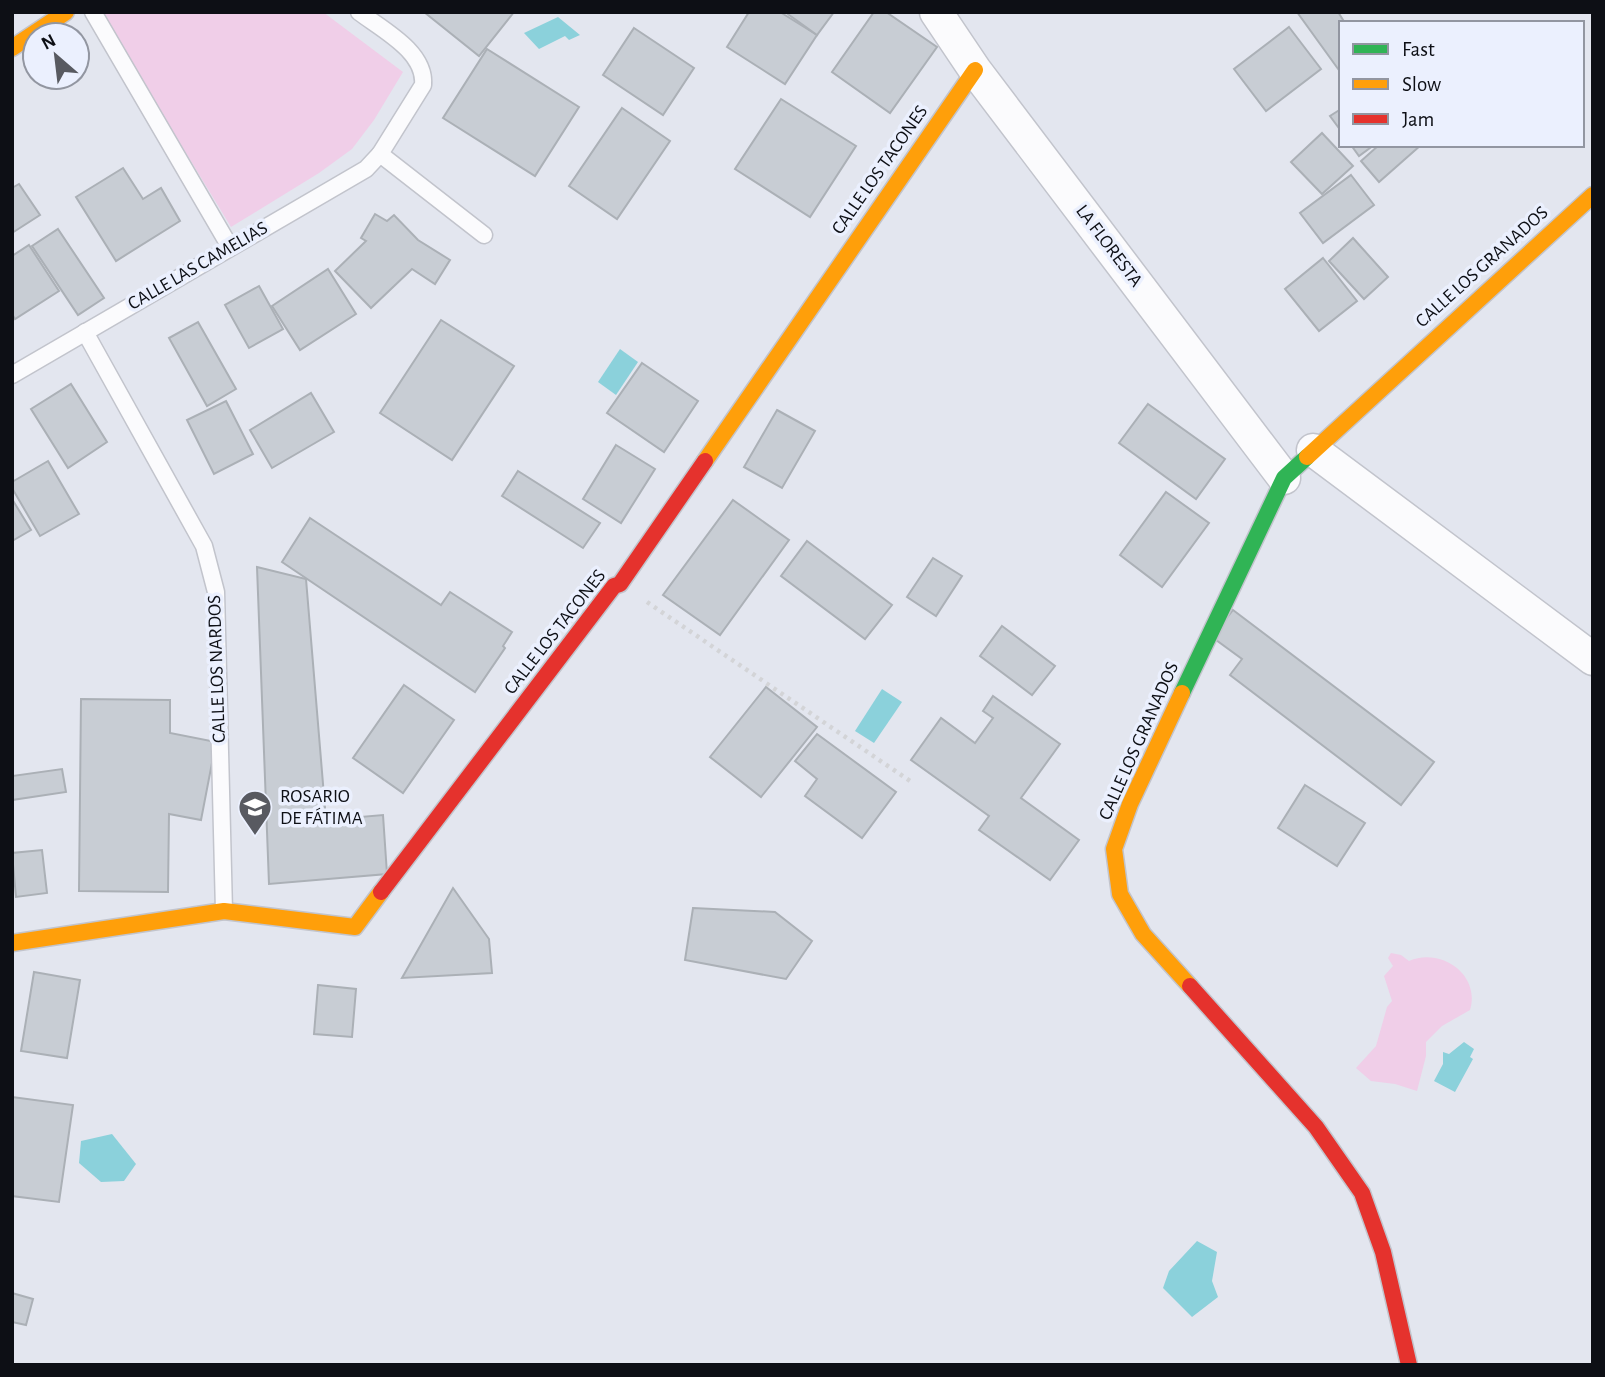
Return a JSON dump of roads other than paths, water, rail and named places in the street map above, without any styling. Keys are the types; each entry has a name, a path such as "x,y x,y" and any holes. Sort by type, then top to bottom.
{"street":[{"path":"12,48 66,12"},
{"name":"LA FLORESTA","path":"936,12 975,70 1284,478"},
{"name":"CALLE LOS TACONES","path":"12,943 224,911 355,928 614,586 620,584 975,70"},
{"name":"CALLE LOS GRANADOS","path":"1409,1365 1383,1252 1362,1193 1316,1127 1143,934 1120,894 1114,849 1130,804 1284,478 1593,195"},
{"path":"1313,450 1593,659"}],"lane":[{"path":"93,12 230,247"},
{"name":"CALLE LAS CAMELIAS","path":"12,375 366,169 380,153 423,85 424,76 411,52 359,12"},
{"path":"380,153 484,234"},
{"name":"CALLE LOS NARDOS","path":"85,332 204,546 216,592 224,911"}],"water":[{"path":"558,17 580,35 569,40 565,36 539,49 524,33"},
{"path":"620,349 638,362 616,395 598,382"},
{"path":"882,689 902,702 874,743 855,731"},
{"path":"1464,1042 1474,1049 1470,1057 1473,1059 1455,1092 1434,1081 1443,1064 1443,1052 1449,1054"},
{"path":"112,1134 136,1164 124,1181 101,1182 79,1163 81,1141"},
{"path":"1197,1241 1217,1252 1212,1281 1218,1297 1192,1317 1163,1288 1169,1271"}],"place":[{"name":"ROSARIO DE FÁTIMA","path":"255,837"}]}
